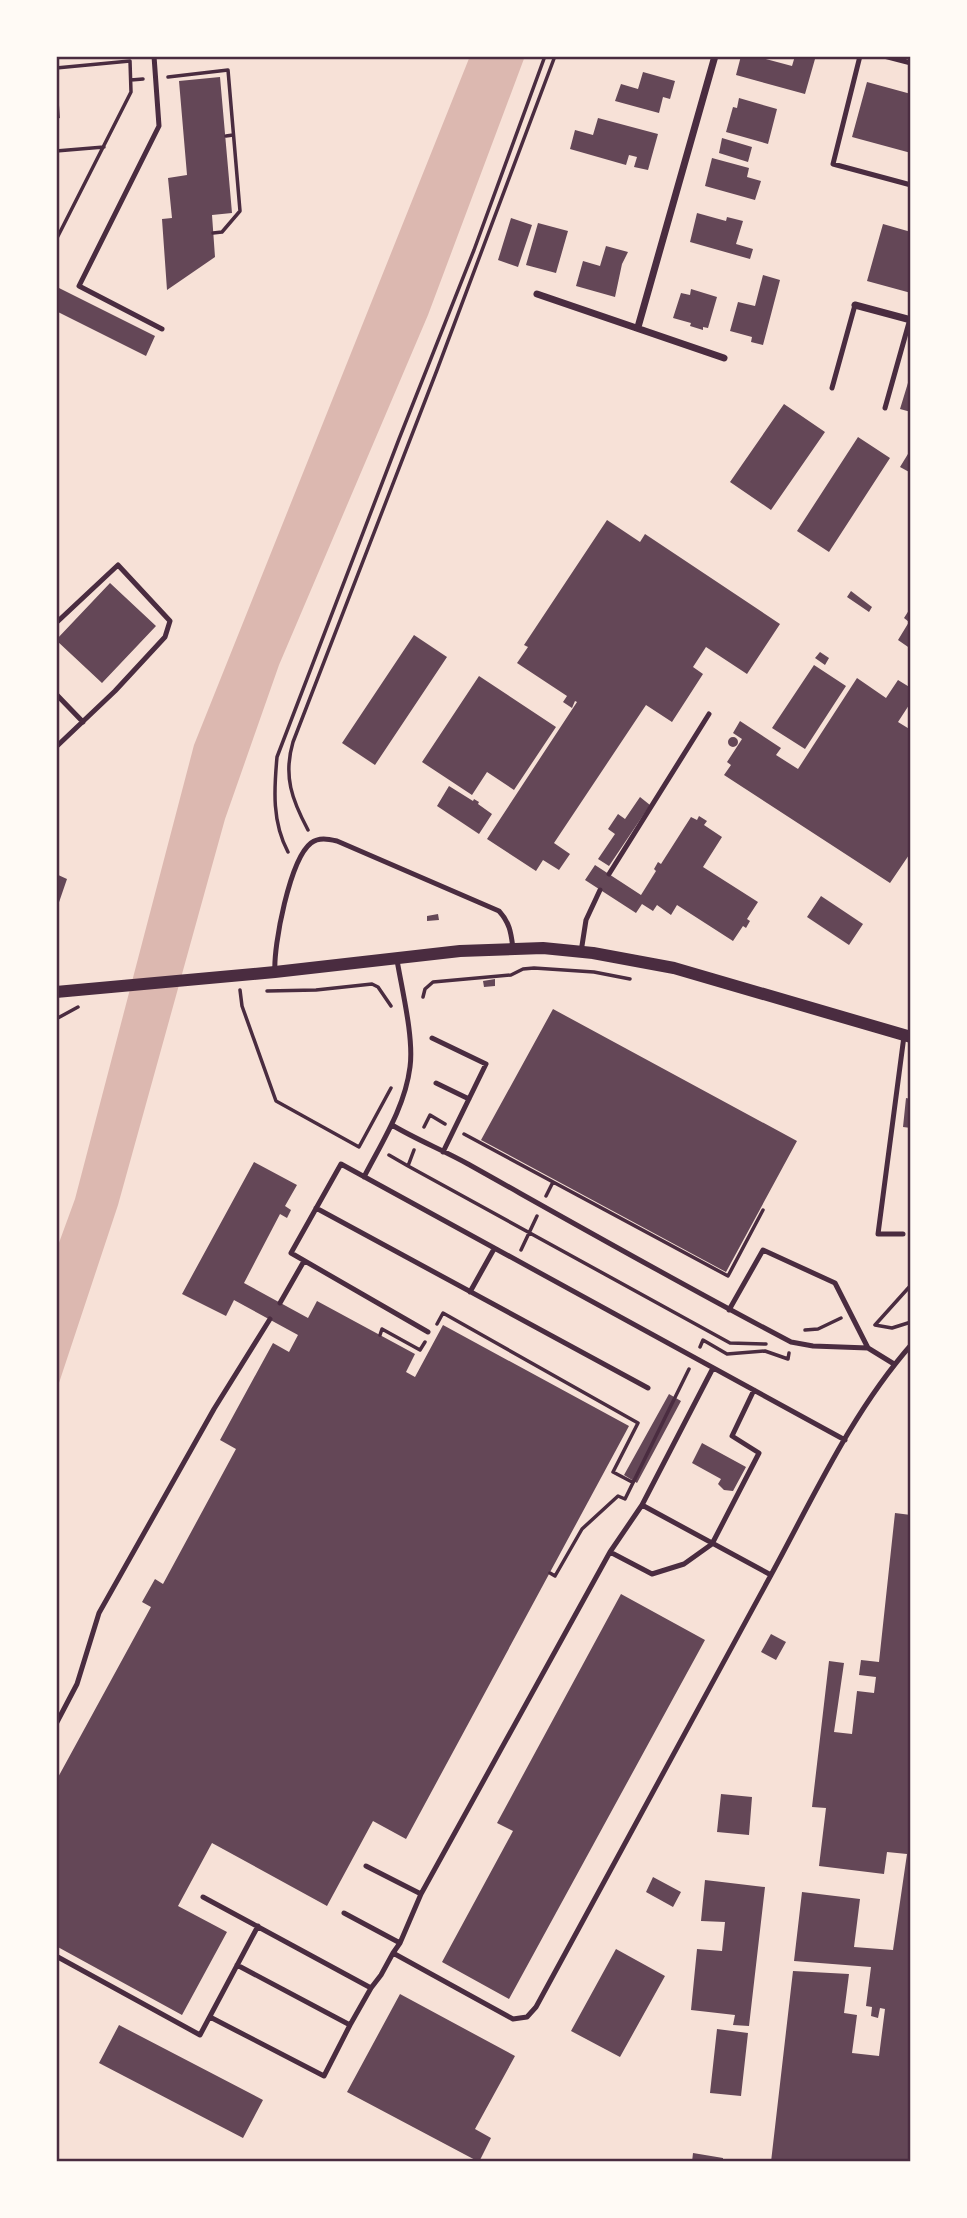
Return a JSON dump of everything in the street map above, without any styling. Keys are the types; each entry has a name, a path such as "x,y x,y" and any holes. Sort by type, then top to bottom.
{"street":[{"path":"638,327 715,56"},
{"path":"537,294 724,358"},
{"path":"855,305 910,320"},
{"path":"56,992 513,948 581,952 674,968 908,1036"}],"lane":[{"path":"154,56 159,126 79,286 162,329"},
{"path":"860,56 833,164 911,185"},
{"path":"884,56 911,63"},
{"path":"832,388 855,305"},
{"path":"885,408 910,320"},
{"path":"56,623 118,565 170,621 165,637 56,747"},
{"path":"56,694 83,722"},
{"path":"610,874 709,714"},
{"path":"275,972 276,941 296,866 302,854 314,841 325,839 337,841 499,911 511,930 513,948"},
{"path":"581,952 586,920 600,890"},
{"path":"364,1177 392,1125 410,1068 411,1048 397,959"},
{"path":"903,1234 878,1234 908,1036"},
{"path":"432,1038 486,1064 443,1152"},
{"path":"436,1083 469,1099"},
{"path":"392,1125 465,1162 541,1207 791,1342 813,1346 868,1348 894,1364"},
{"path":"428,1332 291,1254 341,1164 845,1440"},
{"path":"316,1208 648,1388"},
{"path":"470,1292 494,1249"},
{"path":"729,1310 763,1250 835,1283 868,1348"},
{"path":"280,1303 304,1261"},
{"path":"56,1724 77,1684 99,1613 215,1409 270,1319"},
{"path":"393,1953 513,2019 527,2017 536,2007 845,1440 894,1364 911,1345"},
{"path":"210,2017 324,2076 371,1987 400,1943 421,1894 610,1552 642,1505 713,1368"},
{"path":"610,1552 652,1574 684,1564 712,1544 760,1454 732,1436 754,1390"},
{"path":"642,1505 771,1575"},
{"path":"366,1866 421,1894"},
{"path":"203,1897 371,1987"},
{"path":"344,1913 400,1943"},
{"path":"56,1956 200,2035 258,1926"},
{"path":"237,1965 350,2025"}],"path":[{"path":"296,866 276,825 277,757 474,250 545,56"},
{"path":"314,841 293,801 288,783 290,750 555,56"},
{"path":"56,68 130,58 131,80 131,92 56,240"},
{"path":"131,80 228,70 240,211 222,232 213,233"},
{"path":"223,109 231,108"},
{"path":"226,136 233,135"},
{"path":"56,151 104,147"},
{"path":"230,193 238,192"},
{"path":"423,997 425,989 433,982 510,975 534,968 594,972 635,979"},
{"path":"265,991 316,990 372,984 384,995 392,1011"},
{"path":"240,990 242,1006 276,1101 359,1147 393,1084"},
{"path":"230,991 253,990"},
{"path":"56,1019 80,1007"},
{"path":"408,1166 430,1115 728,1276 763,1210"},
{"path":"363,1140 529,1233"},
{"path":"524,1243 541,1207"},
{"path":"911,1284 875,1325 892,1328 911,1322"},
{"path":"380,1335 382,1329 420,1350 443,1313 638,1423 613,1472 632,1482"}],"shaded area":[{"path":"470,56 525,56 428,315 279,665 225,819 118,1205 56,1392 56,1251 75,1199 194,745"}],"building":[{"path":"741,56 754,56 792,66 795,56 815,59 805,94 736,75"},
{"path":"643,72 675,81 670,99 663,97 659,113 615,101 621,84 638,89"},
{"path":"220,77 232,213 212,215 215,257 167,290 162,219 172,218 168,178 187,175 179,81"},
{"path":"867,82 911,94 911,153 852,137"},
{"path":"56,92 60,118 56,119"},
{"path":"739,98 777,109 768,144 726,132 733,107 737,108"},
{"path":"598,118 658,134 648,170 634,167 637,157 629,155 626,165 570,149 575,130 593,135"},
{"path":"722,138 752,147 748,162 719,153"},
{"path":"712,158 749,168 747,177 761,181 755,200 705,186"},
{"path":"697,213 726,221 727,217 743,221 736,244 753,249 750,259 690,242"},
{"path":"511,218 532,225 518,267 498,260"},
{"path":"538,223 568,231 556,273 526,265"},
{"path":"883,224 911,232 911,293 867,281"},
{"path":"606,246 628,252 622,264 615,297 576,286 583,261 600,266"},
{"path":"763,275 780,280 763,345 751,342 752,337 730,331 738,302 755,306"},
{"path":"57,287 155,336 146,356 56,311"},
{"path":"691,289 717,297 708,328 703,327 703,330 673,318 681,293 690,295"},
{"path":"911,373 911,412 900,409"},
{"path":"784,404 825,432 771,510 730,482"},
{"path":"858,437 890,458 829,552 797,531"},
{"path":"911,449 911,473 900,467"},
{"path":"607,520 640,542 645,534 780,624 747,674 706,647 693,667 703,674 672,722 646,705 554,843 570,854 559,870 543,860 536,871 487,839 577,702 575,701 572,708 563,702 567,696 517,663 528,647 524,645"},
{"path":"110,583 156,626 102,683 56,640"},
{"path":"851,591 872,607 869,612 847,597"},
{"path":"911,607 911,649 898,640 909,622 904,618"},
{"path":"414,635 447,657 375,765 342,743"},
{"path":"820,652 829,658 825,665 815,658"},
{"path":"814,665 846,686 805,749 772,728"},
{"path":"479,676 556,727 514,790 487,772 472,795 422,762"},
{"path":"857,678 886,698 898,680 911,688 911,702 898,722 911,730 911,852 890,883 724,775 731,765 727,762 742,739 733,733 740,721 781,748 776,755 798,769"},
{"path":"733,737 737,738 737,746 733,747 729,746 728,742 729,738"},
{"path":"449,786 479,802 478,804 492,814 479,834 437,806"},
{"path":"640,797 650,805 609,866 598,859 615,834 608,829 618,814 625,819"},
{"path":"699,816 707,821 704,825 722,837 703,867 758,902 747,919 750,921 746,928 743,926 733,941 677,905 671,915 657,905 653,911 642,904 636,913 585,880 595,865 641,895 656,871 654,869 658,862 661,864 691,817 697,820"},
{"path":"56,874 67,879 56,911"},
{"path":"821,896 863,924 849,945 807,917"},
{"path":"438,914 439,920 427,921 427,916"},
{"path":"495,979 495,986 484,987 483,981"},
{"path":"553,1009 797,1141 726,1272 481,1140"},
{"path":"906,1098 911,1099 911,1128 903,1127"},
{"path":"254,1162 297,1185 285,1206 291,1210 287,1218 280,1214 244,1283 308,1318 317,1301 415,1354 406,1372 415,1377 443,1325 629,1426 406,1839 373,1821 327,1906 212,1843 178,1906 227,1932 182,2015 56,1946 56,1781 151,1607 142,1602 155,1579 163,1584 236,1449 220,1440 273,1343 289,1352 298,1335 234,1300 226,1316 182,1294"},
{"path":"669,1394 681,1401 637,1483 624,1475"},
{"path":"702,1443 746,1467 733,1491 724,1490 718,1484 721,1479 692,1463"},
{"path":"895,1513 911,1515 911,2162 771,2162 793,1971 849,1974 844,2013 857,2015 852,2053 879,2056 885,2009 880,2008 878,2018 871,2016 872,2007 866,2006 871,1967 794,1961 802,1892 860,1899 854,1947 893,1950 907,1854 887,1852 884,1874 819,1866 826,1808 812,1807 829,1661 844,1663 834,1732 852,1734 857,1691 874,1693 876,1677 859,1675 861,1660 879,1662"},
{"path":"621,1594 705,1640 509,1999 442,1962 513,1831 497,1823"},
{"path":"771,1634 786,1642 776,1660 761,1652"},
{"path":"721,1794 752,1797 749,1835 717,1832"},
{"path":"653,1877 681,1892 673,1907 646,1892"},
{"path":"705,1880 765,1887 749,2026 733,2025 735,2015 691,2010 697,1949 722,1951 725,1922 701,1921"},
{"path":"616,1949 665,1976 620,2057 571,2031"},
{"path":"400,1994 515,2056 475,2129 491,2138 479,2162 347,2092"},
{"path":"119,2025 263,2100 243,2138 99,2063"},
{"path":"717,2029 748,2033 741,2096 710,2093"},
{"path":"693,2153 723,2158 723,2162 692,2162"}]}
